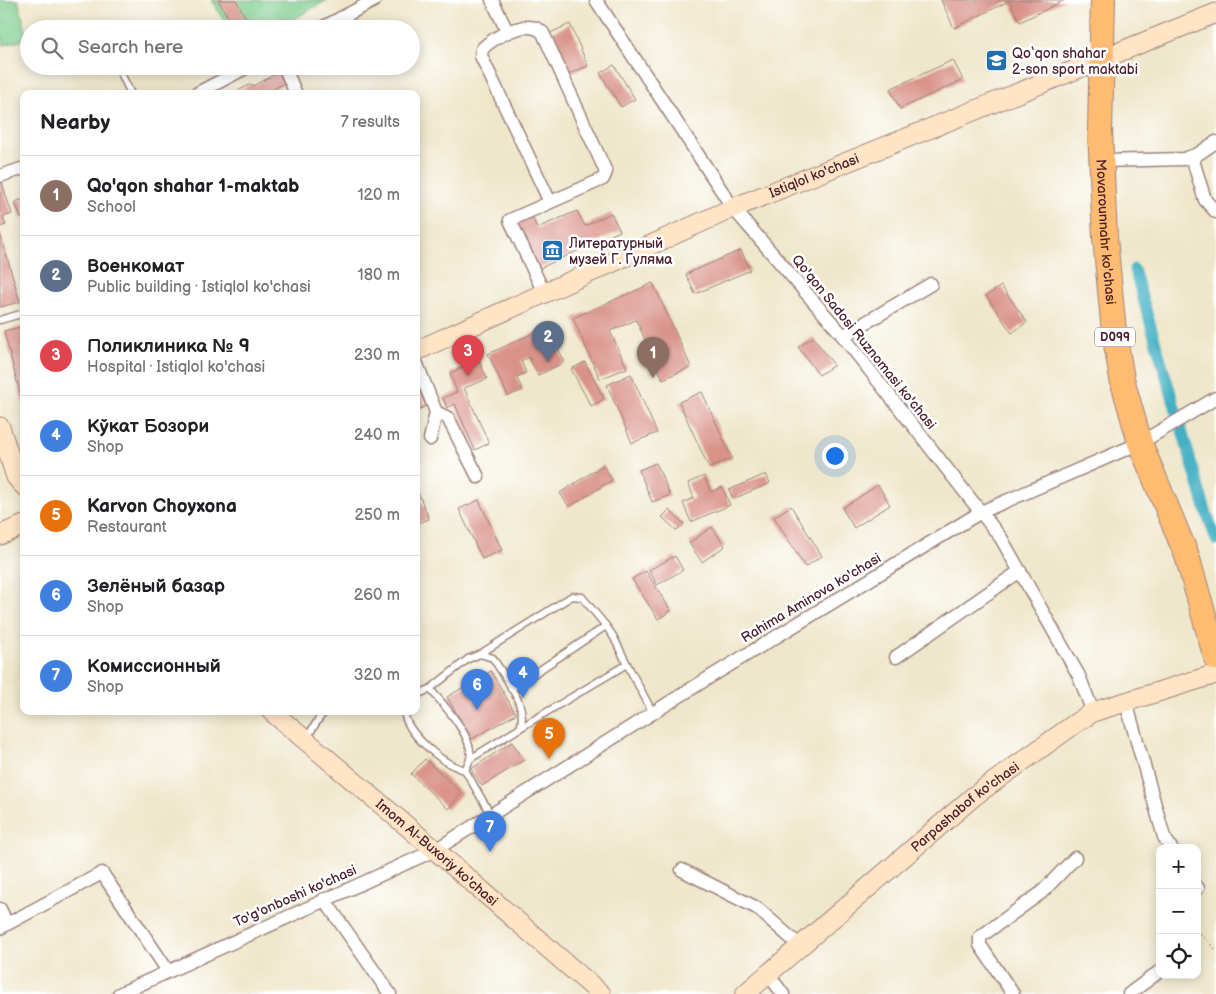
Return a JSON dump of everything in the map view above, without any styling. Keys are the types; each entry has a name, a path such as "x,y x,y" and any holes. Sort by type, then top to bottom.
{"highway":[{"name":"Movarounnahr ko'chasi","path":"1103,0 1101,161 1104,238 1114,332 1122,379 1140,443 1187,556 1216,658"}],"main road":[{"name":"Istiqlol ko'chasi","path":"420,349 733,208 1102,61 1216,13"},
{"path":"0,427 16,477 20,482"},
{"path":"0,535 20,527"},
{"name":"Parpashabof ko'chasi","path":"745,994 974,796 1093,712 1216,674"},
{"name":"Imom Al-Buxoriy ko'chasi","path":"276,715 436,850 601,994"}],"street":[{"path":"337,20 375,0"},
{"path":"492,0 506,31"},
{"name":"Qo'qon Sadosi Ruznomasi ko'chasi","path":"596,0 733,208 843,336 1001,538 1079,676 1093,712"},
{"path":"544,293 510,220 603,179 606,172 542,33 539,29 533,28 506,31 492,39 482,49 481,56 550,202"},
{"path":"204,90 232,75"},
{"path":"288,75 294,90"},
{"path":"1101,161 1192,157 1216,142"},
{"path":"1192,157 1204,200 1216,212"},
{"path":"0,176 20,169"},
{"path":"843,336 931,284"},
{"path":"420,372 436,412 430,439"},
{"name":"Rahima Aminova ko'chasi","path":"436,850 981,512 1140,443 1216,398"},
{"path":"436,412 448,418 478,477"},
{"path":"896,657 1020,572"},
{"path":"1126,702 1164,837 1168,844"},
{"name":"To'g'onboshi ko'chasi","path":"119,994 324,899 436,850"},
{"path":"1013,994 980,945 980,937 1041,893 1076,858"},
{"path":"682,870 757,908 800,946"},
{"path":"0,909 4,926 102,873 168,971"},
{"path":"324,899 390,994"},
{"path":"768,974 783,994"},
{"path":"1129,994 1156,974"}],"lane":[{"path":"122,75 129,90"},
{"path":"0,320 20,314"},
{"path":"420,693 430,688 468,658 480,654 572,596 582,597 606,626 653,714"},
{"path":"511,689 606,626"},
{"path":"480,654 493,658 511,689 522,710 523,721 520,728"},
{"path":"470,759 627,664"},
{"path":"430,688 452,715 469,744 470,759 465,770"},
{"path":"305,740 318,715"},
{"path":"405,715 408,724 422,742 453,767 465,770 491,815"}],"path":[{"path":"1201,934 1216,950"}],"green space":[{"path":"0,0 18,0 23,20 20,20 20,41 4,45 0,30"},
{"path":"211,0 327,0 293,20 223,20"}],"building":[{"path":"218,0 236,0 247,20 230,20"},
{"path":"941,0 1065,0 1020,22 1009,1 954,28"},
{"path":"570,24 588,66 566,75 548,34"},
{"path":"953,60 963,80 900,109 890,89"},
{"path":"614,65 635,99 621,107 600,73"},
{"path":"273,75 281,75 285,83 272,90 240,90 251,84 253,86"},
{"path":"0,183 2,183 12,214 3,217 6,225 0,227"},
{"path":"20,200 20,215 15,202"},
{"name":"Литературный музей Г. Гуляма","path":"577,211 585,226 611,213 620,231 536,270 513,221 530,213 537,228"},
{"path":"0,233 20,302 0,307"},
{"path":"741,250 750,270 695,294 686,274"},
{"path":"653,283 691,367 663,379 636,320 610,331 627,368 600,379 573,318"},
{"path":"1001,286 1027,322 1012,333 986,296"},
{"path":"20,327 20,393 4,331"},
{"path":"547,327 565,362 538,375 529,357 521,361 526,373 516,377 523,390 508,396 488,354"},
{"path":"813,337 834,365 819,375 798,347"},
{"path":"479,360 487,379 464,388 489,443 475,450 455,404 447,408 443,398 457,392 450,373"},
{"path":"585,362 604,399 591,406 571,369"},
{"path":"631,374 657,433 632,443 607,385"},
{"path":"420,392 426,406 420,409"},
{"path":"702,392 732,458 709,468 679,402"},
{"path":"656,463 670,495 652,502 639,470"},
{"path":"603,465 612,480 569,507 560,493"},
{"path":"766,474 770,483 733,499 729,490"},
{"path":"704,476 711,492 722,487 730,505 691,522 683,503 694,498 688,483"},
{"path":"878,485 890,505 854,528 842,508"},
{"path":"420,497 429,519 420,522"},
{"path":"479,500 502,550 482,559 459,509"},
{"path":"791,506 822,556 805,567 774,517"},
{"path":"669,510 684,524 677,531 662,517"},
{"path":"712,527 725,546 702,562 689,543"},
{"path":"675,556 683,570 657,585 649,570"},
{"path":"646,571 671,611 658,619 632,579"},
{"path":"491,671 516,714 472,739 447,697"},
{"path":"512,742 524,760 482,786 471,769"},
{"path":"425,759 462,793 448,809 411,774"}],"waterway":[{"path":"1134,269 1216,540"}],"place":[{"name":"Qo‘qon shahar 2-son sport maktabi","path":"996,61"},
{"name":"Литературный музей Г. Гуляма","path":"553,251"},
{"name":"Военкомат","path":"548,362"},
{"name":"Поликлиника № 9","path":"468,376"},
{"name":"Qo'qon shahar 1-maktab","path":"653,378"},
{"name":"Кўкат Бозори","path":"523,698"},
{"name":"Зелёный базар","path":"477,710"},
{"name":"Karvon Choyxona","path":"549,759"},
{"name":"Комиссионный","path":"490,852"}]}
